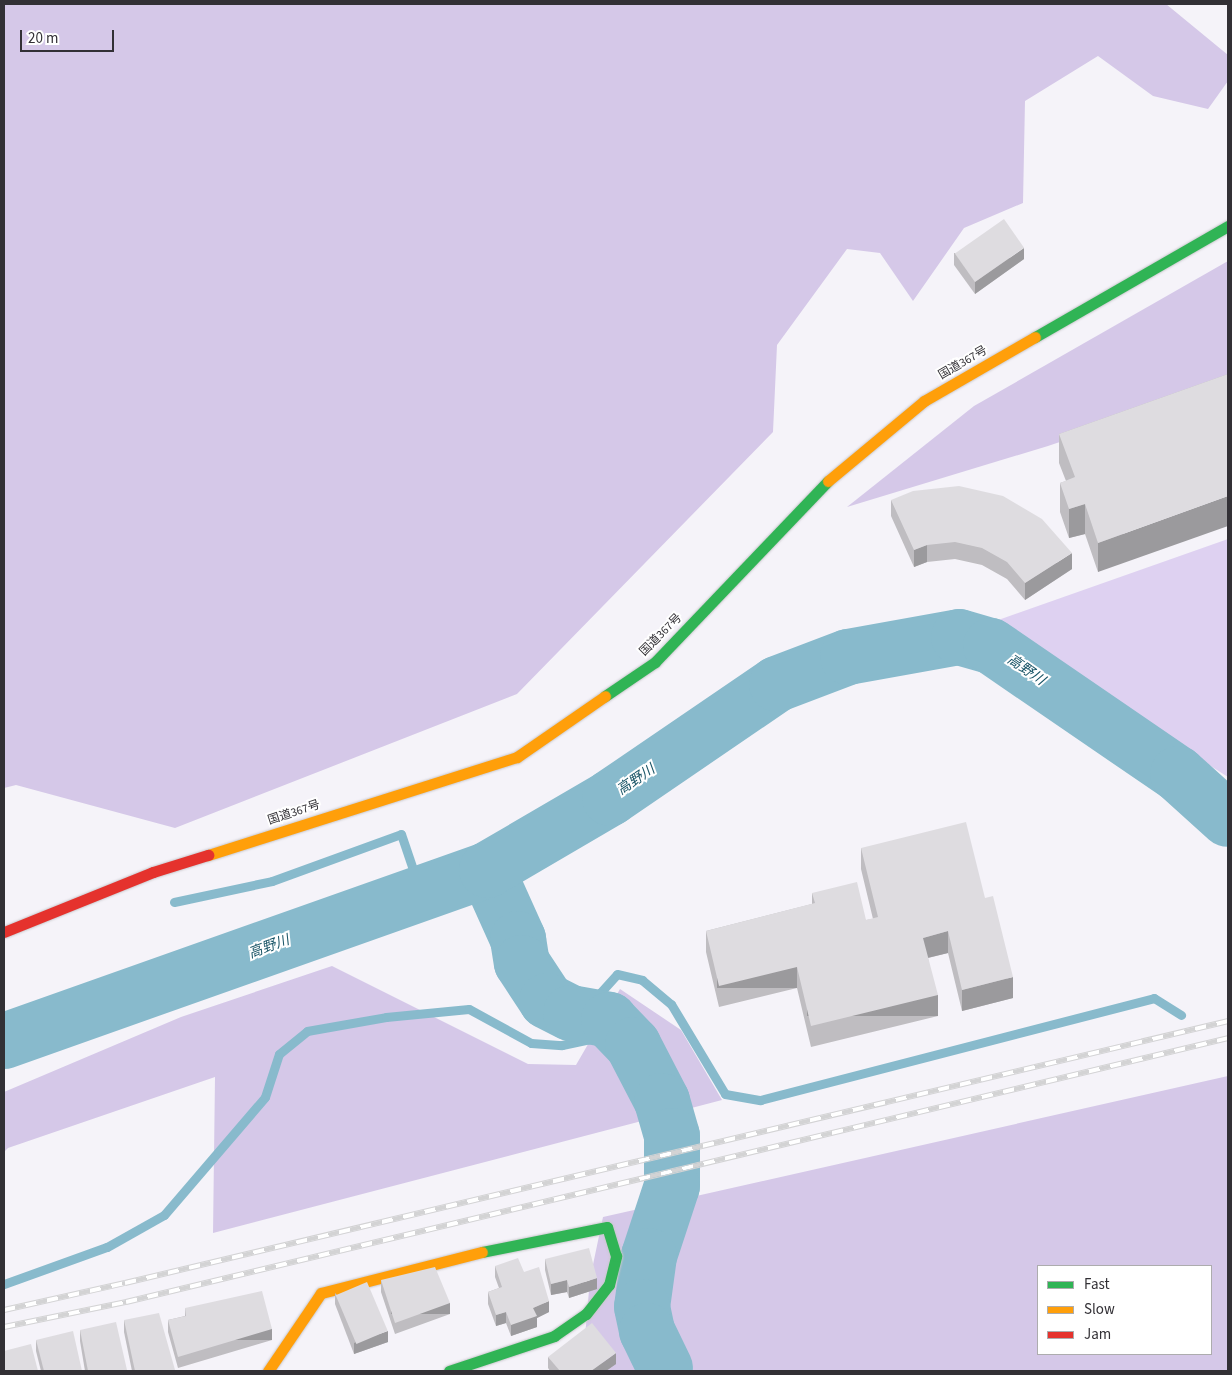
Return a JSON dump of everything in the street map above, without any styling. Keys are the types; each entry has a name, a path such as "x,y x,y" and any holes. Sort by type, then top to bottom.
{"main road":[{"name":"国道367号","path":"4,932 153,872 517,757 655,662 822,486 924,401 1228,226"},
{"path":"268,1371 321,1293 454,1258 607,1227 616,1256 614,1270 609,1286 586,1314 554,1336 449,1371"}],"shaded area":[{"path":"4,4 1166,4 1228,55 1228,81 1208,109 1153,96 1098,56 1025,101 1023,203 964,228 913,301 880,253 847,249 777,345 773,432 517,694 175,828 16,785 4,788"},
{"path":"1228,261 1228,385 1048,446 847,507 974,406"},
{"path":"1228,539 1228,777 987,624"},
{"path":"332,966 528,1064 576,1065 620,989 681,1030 722,1100 213,1233 215,1077 8,1148 4,1152 4,1092 181,1017"},
{"path":"1228,1076 1228,1371 582,1371 590,1279 603,1217"}],"building":[{"path":"1004,219 1024,248 975,282 955,253"},
{"path":"1228,374 1228,496 1098,543 1085,504 1069,509 1060,483 1075,477 1059,434"},
{"path":"959,486 1003,496 1042,519 1072,553 1025,583 1007,562 982,548 955,542 927,545 914,550 891,500 913,491"},
{"path":"966,822 985,898 993,896 1013,977 962,990 948,931 923,938 938,995 811,1026 797,967 719,986 706,931 815,903 812,893 857,882 866,920 878,917 861,848"},
{"path":"589,1248 597,1278 569,1287 567,1280 551,1284 545,1259"},
{"path":"518,1258 524,1272 539,1267 549,1301 533,1308 537,1316 511,1325 506,1312 496,1315 488,1292 502,1287 495,1266"},
{"path":"435,1267 450,1303 395,1323 381,1280"},
{"path":"367,1282 388,1331 356,1344 336,1295"},
{"path":"262,1291 272,1329 178,1357 168,1320 186,1316 185,1308"},
{"path":"159,1313 175,1370 135,1371 124,1320"},
{"path":"116,1322 127,1370 88,1371 80,1330"},
{"path":"592,1323 616,1353 591,1371 560,1371 548,1357"},
{"path":"73,1331 82,1371 44,1371 36,1340"},
{"path":"31,1344 38,1371 4,1371 4,1351"}],"waterway":[{"name":"高野川","path":"4,1041 487,870 610,798 777,684 848,657 959,637 991,646 1178,774 1228,819"},
{"path":"174,902 272,881 401,834 421,893"},
{"path":"487,870 518,939 522,963 547,1001 571,1013 609,1020 633,1045 662,1101 672,1136 672,1186 649,1256 642,1307 647,1331 665,1368"},
{"path":"4,1284 107,1247 164,1215 265,1097 279,1054 307,1031 386,1017 469,1009 531,1043 562,1045 591,1039 600,993 617,974 642,980 671,1004 725,1094 760,1100 1154,998 1181,1015"},
{"path":"665,1368 668,1371"}],"railway":[{"path":"4,1310 125,1283 1228,1021"},
{"path":"4,1327 126,1302 1228,1038"}],"traffic: fast":[{"path":"1035,337 1228,226"},
{"path":"605,696 655,662 828,481"},
{"path":"449,1371 554,1336 586,1314 609,1285 616,1256 607,1227 482,1252"}],"traffic: slow":[{"path":"828,481 924,401 1035,337"},
{"path":"208,855 517,757 605,696"},
{"path":"268,1371 321,1293 482,1252"}],"traffic: jam":[{"path":"4,932 153,872 208,855"}]}
